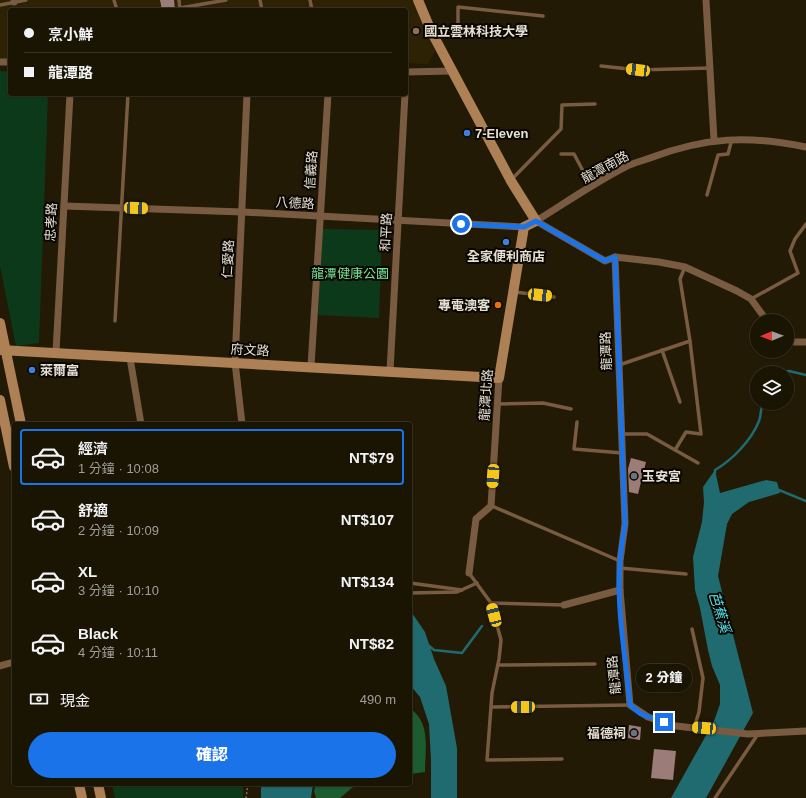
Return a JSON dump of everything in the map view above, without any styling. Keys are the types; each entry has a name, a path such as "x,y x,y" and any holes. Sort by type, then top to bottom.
{"street":[{"path":"418,0 431,31 510,181 536,221 605,261 615,257 659,262 685,267 751,299 762,314"},
{"path":"706,0 714,140"},
{"path":"408,72 452,71"},
{"name":"忠孝路","path":"56,352 70,96"},
{"name":"仁愛路","path":"242,422 235,362 247,96"},
{"name":"信義路","path":"312,366 328,96"},
{"name":"和平路","path":"390,371 405,96"},
{"name":"龍潭南路","path":"536,221 625,167 671,150 714,140 732,139 778,141 806,147"},
{"name":"八德路","path":"64,206 242,212 524,227"},
{"path":"524,227 536,221"},
{"name":"龍潭北路","path":"490,506 499,378 524,227"},
{"name":"龍潭路","path":"615,257 625,524 620,565 620,590 630,705 648,717 676,726 748,734 759,733"},
{"path":"0,323 3,350 21,422"},
{"path":"794,342 806,342"},
{"name":"府文路","path":"3,350 56,352 130,358 312,366 499,378"},
{"path":"130,358 142,422"},
{"path":"0,400 12,457"},
{"path":"469,573 476,519 490,506"},
{"path":"564,605 620,590"},
{"path":"0,666 12,663"},
{"path":"759,733 806,731"},
{"path":"79,786 82,798"},
{"path":"98,786 101,798"}],"lane":[{"path":"0,5 14,1 26,0"},
{"path":"185,8 226,0"},
{"path":"431,31 458,29 458,7 543,16"},
{"path":"601,66 638,70 710,68"},
{"path":"115,321 128,96"},
{"path":"510,181 561,129 562,105 595,104"},
{"path":"707,195 718,155 728,154 732,139"},
{"path":"561,154 574,154 592,187"},
{"path":"751,299 798,273 790,251 795,239 806,224"},
{"path":"675,450 686,432 701,434 690,341 680,279 685,267"},
{"path":"513,292 554,296"},
{"path":"619,365 690,341"},
{"path":"662,350 680,402"},
{"path":"498,404 543,403 571,409"},
{"path":"576,422 574,449 622,453"},
{"path":"622,434 647,434 698,463"},
{"path":"490,506 620,565 686,574"},
{"path":"469,573 491,602 501,640 498,665 492,693 487,760 562,760"},
{"path":"412,583 463,590"},
{"path":"412,593 457,592 477,583"},
{"path":"491,602 564,605"},
{"path":"692,629 703,678 699,712 694,728"},
{"path":"498,665 595,664"},
{"path":"492,707 630,705"},
{"path":"715,798 759,733"}],"path":[{"path":"246,798 248,786"}],"shaded area":[{"name":"國立雲林科技大學","path":"0,0 414,0 435,51 428,64 408,63 408,8 8,8 8,59 0,59"}],"green space":[{"path":"0,71 8,72 8,96 48,96 39,343 16,346 0,266"},
{"name":"龍潭健康公園","path":"322,229 382,230 379,318 318,315"},
{"path":"412,709 419,718 425,731 425,772 412,774"},
{"path":"112,786 243,786 243,798 115,798"},
{"path":"315,786 355,786 340,798 316,798 314,791"}],"water":[{"path":"715,470 720,493 766,480 777,482 780,493 749,502 732,514 727,524 718,576 753,713 706,798 671,798 714,721 720,704 720,685 712,666 695,590 693,557 702,522 704,502 703,487"},
{"path":"412,613 425,632 434,659 446,686 457,748 457,798 431,798 429,724 420,697 412,687"},
{"path":"261,786 313,786 311,798 261,798"}],"building":[{"path":"160,0 174,0 175,8 162,8"},
{"name":"玉安宮","path":"631,458 646,462 638,494 629,492 628,469"},
{"name":"福德祠","path":"629,725 641,727 640,740 628,738"},
{"path":"654,749 676,751 673,780 651,778"}],"waterway":[{"path":"794,372 806,375"},
{"path":"715,473 715,470 728,461 746,443 756,428 760,419 761,410"},
{"name":"芭蕉溪","path":"777,490 806,501"},
{"path":"428,645 434,650 462,653 482,626"}],"place":[{"name":"國立雲林科技大學","path":"416,31"},
{"name":"7-Eleven","path":"467,133"},
{"name":"全家便利商店","path":"506,242"},
{"name":"專電澳客","path":"498,305"},
{"name":"萊爾富","path":"32,370"},
{"name":"玉安宮","path":"634,476"},
{"name":"福德祠","path":"634,733"}],"route":[{"path":"461,224 524,227 536,221 605,261 615,257 617,276 625,524 620,561 620,590 624,655 630,705 641,714 664,722"}]}
